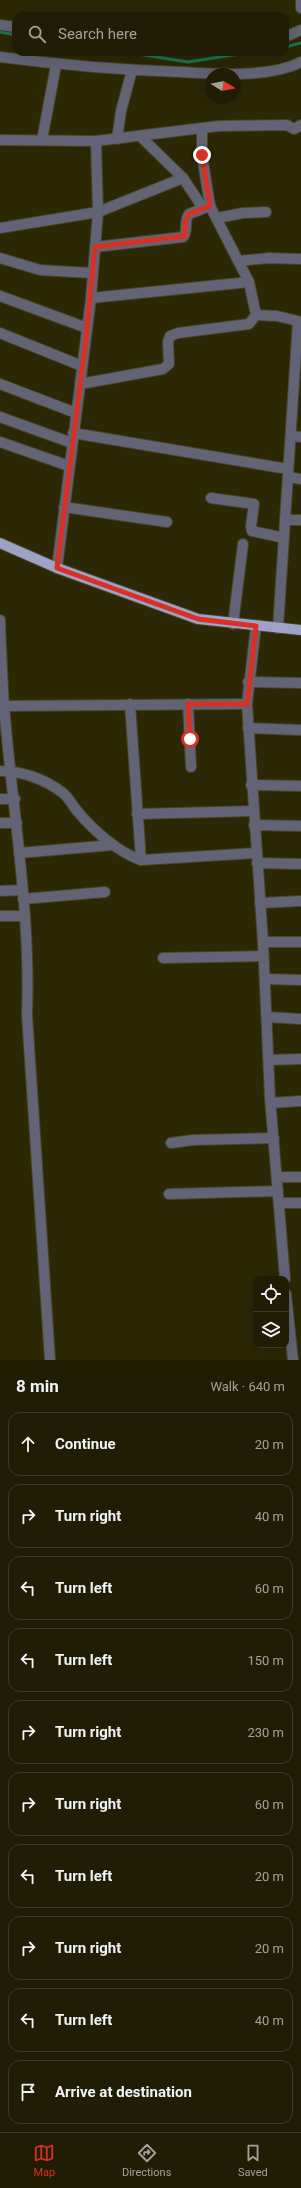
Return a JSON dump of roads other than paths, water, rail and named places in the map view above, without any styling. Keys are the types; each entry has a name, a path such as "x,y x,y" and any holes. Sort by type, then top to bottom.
{"main road":[{"path":"0,543 57,568 191,616 233,624 301,630"}],"street":[{"path":"300,0 301,8"},
{"path":"0,25 12,26"},
{"path":"289,35 301,30"},
{"path":"0,58 56,65 132,70 242,74 274,70 301,62"},
{"path":"42,140 56,65"},
{"path":"117,139 121,111 132,70"},
{"path":"0,140 96,141 219,126 287,125 299,130"},
{"path":"202,128 202,155 207,207"},
{"path":"80,384 163,369 169,364 168,342 170,336 249,324 256,315 249,282 217,218 183,178 140,136"},
{"path":"57,568 91,298 98,212 96,141"},
{"path":"0,228 98,212 183,178"},
{"path":"95,247 183,237 186,233 186,218 189,214 207,207"},
{"path":"217,218 243,213 266,212"},
{"path":"0,258 40,270 92,273"},
{"path":"239,261 269,258 301,259"},
{"path":"91,298 249,282"},
{"path":"0,296 87,328"},
{"path":"256,315 277,316 299,321 296,436 288,473 278,628"},
{"path":"0,334 82,366"},
{"path":"0,384 76,413"},
{"path":"0,417 73,438 288,473 301,479"},
{"path":"0,442 69,466"},
{"path":"211,498 254,504 251,526 252,532 284,538"},
{"path":"64,507 167,522"},
{"path":"285,520 301,520"},
{"path":"233,624 243,544"},
{"path":"0,620 2,706 12,771 29,969 27,1015 29,1057 50,1360"},
{"path":"256,626 248,682 248,728 263,942 271,1103 285,1276"},
{"path":"248,682 301,683"},
{"path":"130,704 141,860"},
{"path":"188,704 191,767"},
{"path":"2,706 247,704"},
{"path":"248,728 301,730"},
{"path":"0,771 12,771 34,776 62,792 78,812 112,845 127,855 141,860 257,858 301,864"},
{"path":"251,786 301,786"},
{"path":"0,799 14,799"},
{"path":"137,814 253,811"},
{"path":"0,823 17,823"},
{"path":"254,825 301,826"},
{"path":"20,853 112,845"},
{"path":"0,891 23,894 105,892"},
{"path":"260,903 301,902"},
{"path":"0,916 25,916"},
{"path":"263,942 301,942"},
{"path":"164,958 263,956"},
{"path":"265,980 301,980"},
{"path":"267,1017 301,1019"},
{"path":"269,1060 301,1059"},
{"path":"271,1103 301,1101"},
{"path":"171,1143 193,1140 274,1138"},
{"path":"277,1177 301,1177"},
{"path":"169,1194 278,1191"},
{"path":"279,1203 301,1203"},
{"path":"288,1312 293,1360"}],"waterway":[{"path":"0,32 12,34"},
{"path":"289,46 301,43"},
{"path":"150,56 188,62 226,56"}]}
